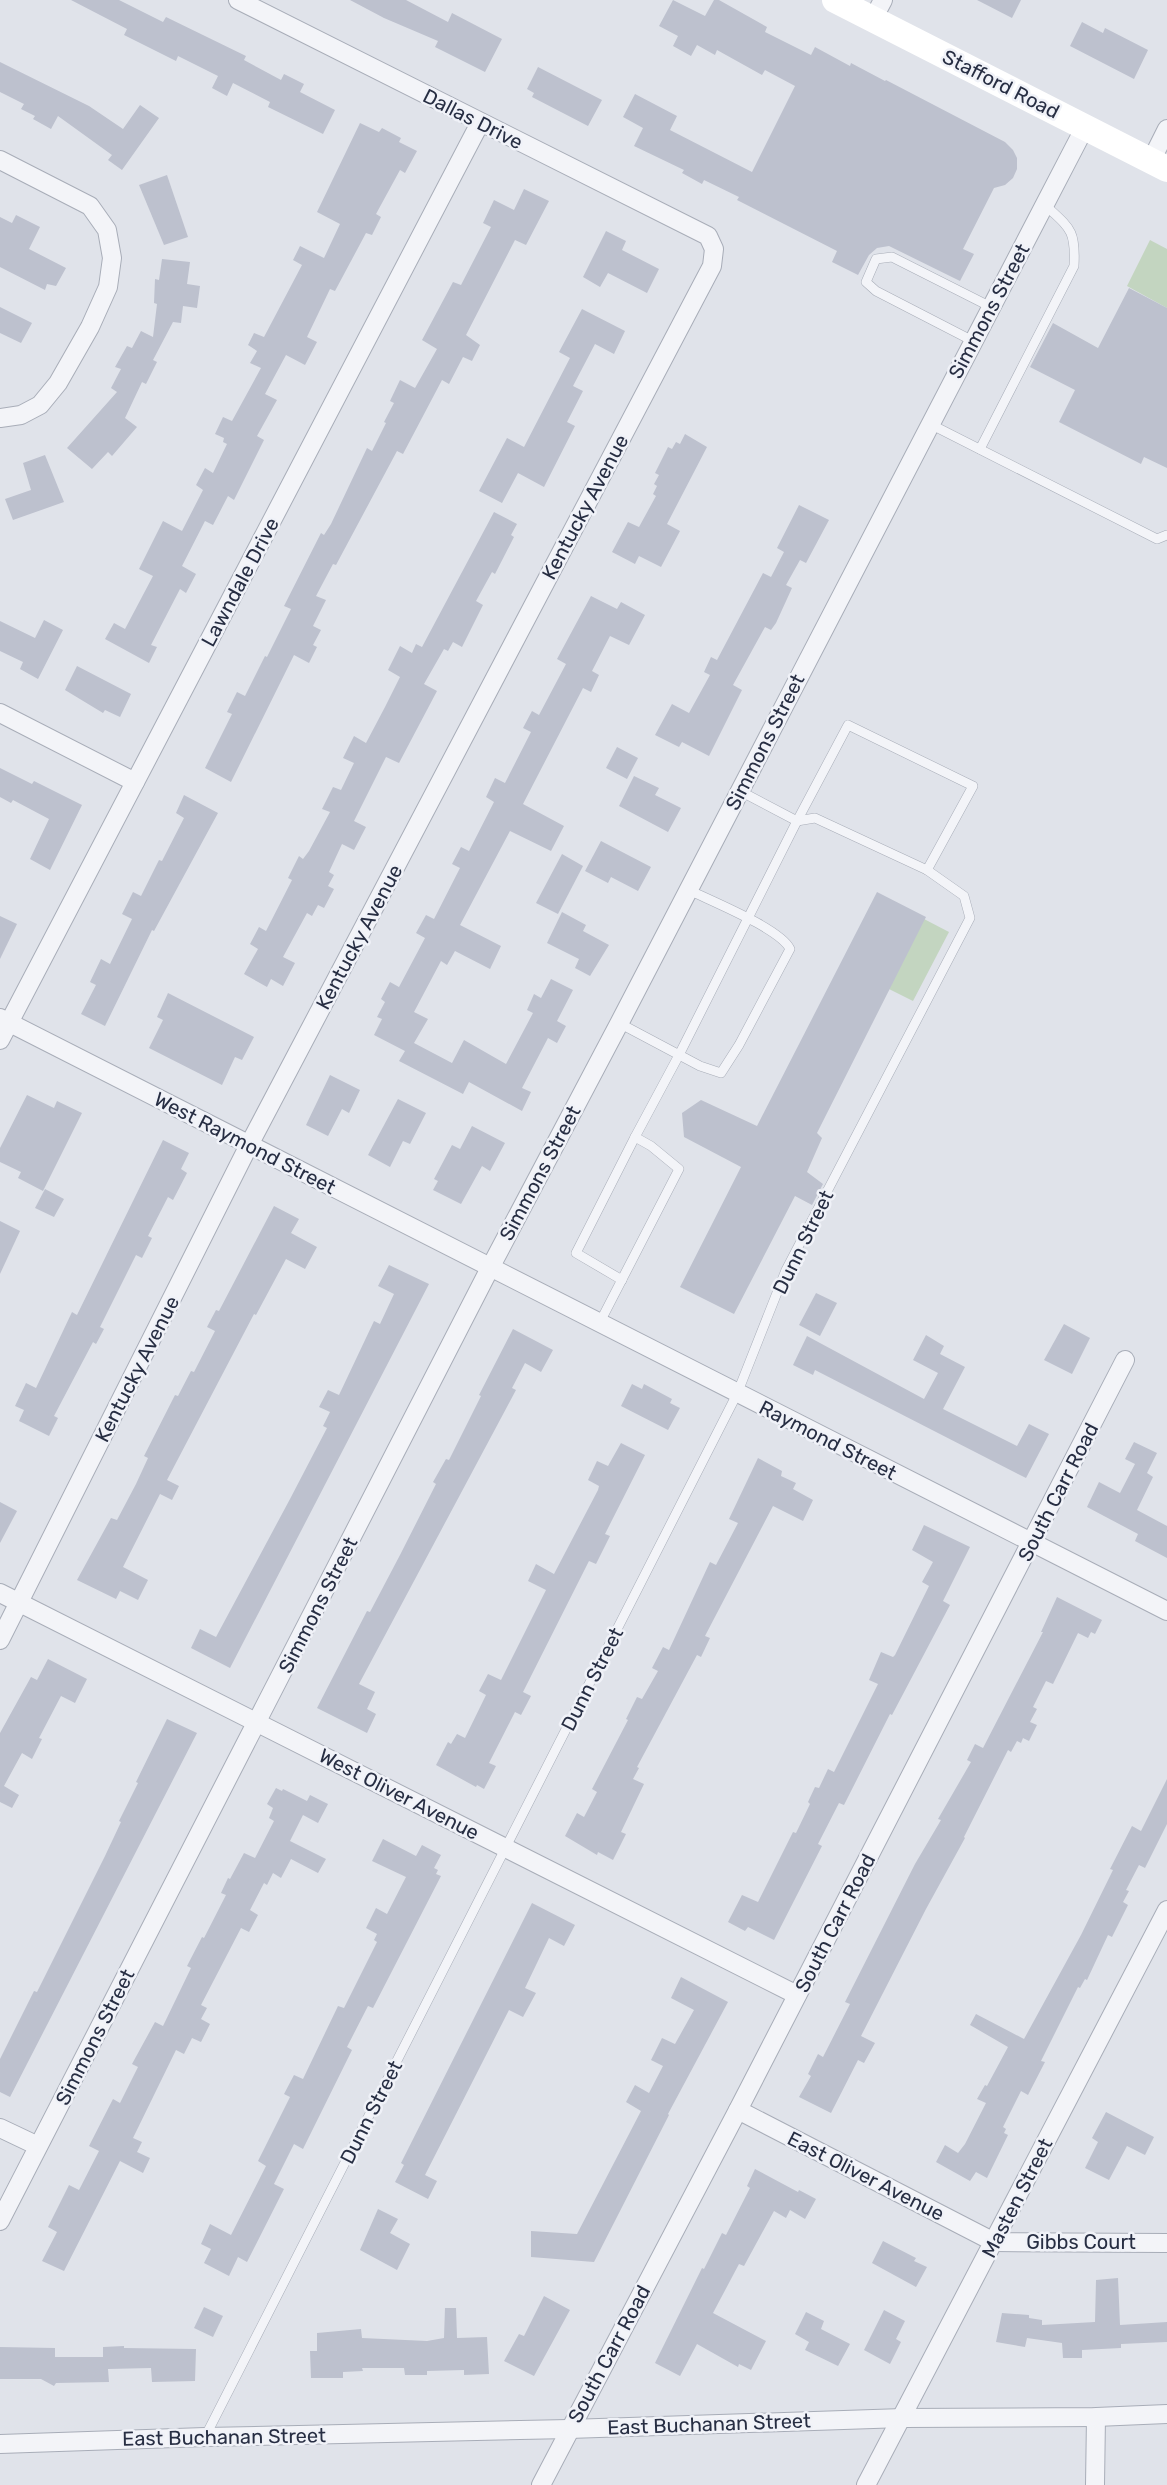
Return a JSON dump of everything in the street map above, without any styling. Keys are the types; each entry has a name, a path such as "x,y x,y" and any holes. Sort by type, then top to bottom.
{"street":[{"name":"Dallas Drive","path":"238,0 708,236"},
{"name":"Stafford Road","path":"835,0 878,9 1086,127 1159,165"},
{"name":"Lawndale Drive","path":"0,1040 4,1021 135,782 480,123"},
{"name":"Simmons Street","path":"0,2221 258,1723 489,1268 689,890 1086,127"},
{"path":"1159,165 1167,129"},
{"path":"0,160 90,206 107,230 112,258 108,287 90,327 58,383 40,405 21,415 0,418"},
{"name":"Kentucky Avenue","path":"0,1640 249,1145 712,266 714,249 708,236"},
{"path":"0,713 135,782"},
{"name":"West Raymond Street","path":"4,1021 489,1268"},
{"name":"Raymond Street","path":"489,1268 1167,1611"},
{"name":"South Carr Road","path":"540,2485 738,2110 1125,1360"},
{"name":"West Oliver Avenue","path":"0,1593 797,1995"},
{"name":"Masten Street","path":"866,2485 1167,1910"},
{"name":"East Oliver Avenue","path":"738,2110 994,2242"},
{"path":"0,2128 38,2146"},
{"name":"Gibbs Court","path":"994,2242 1167,2242"},
{"name":"East Buchanan Street","path":"0,2444 903,2418 1096,2417 1167,2414"},
{"path":"1095,2485 1096,2417"}],"lane":[{"path":"980,449 1074,266 1075,247 1071,229 1045,205"},
{"path":"973,341 876,291 866,282 872,265 876,259 891,257 991,307"},
{"path":"930,424 1157,539 1167,535"},
{"path":"622,1280 576,1253 797,820 848,725 973,786 927,870 815,818 797,820 740,790"},
{"name":"Dunn Street","path":"205,2437 737,1394 786,1270 970,918 964,896 927,870"},
{"path":"619,1023 700,1066 721,1073 739,1045 790,949 788,944 774,932 689,890"},
{"path":"599,1324 679,1169 651,1146 635,1137"}],"green space":[{"path":"1150,240 1167,249 1167,308 1127,286"},
{"path":"924,919 949,932 913,1001 889,989"}],"building":[{"path":"71,0 119,0 163,22 166,17 246,56 244,60 281,80 284,74 304,84 300,92 335,110 323,134 268,107 270,102 233,83 227,96 212,88 218,76 178,56 176,61 124,35 127,29"},
{"path":"350,0 406,0 448,22 452,13 502,39 485,72 435,47 438,41 384,18"},
{"path":"673,0 705,16 714,0 719,0 767,27 765,32 811,55 815,47 850,66 851,63 1005,142 1017,158 1017,169 1013,178 1005,185 994,188 963,249 974,254 960,281 889,246 877,248 869,255 858,275 832,262 837,251 737,200 739,197 704,180 702,184 682,173 684,170 634,146 643,128 623,117 635,94 677,116 670,130 752,172 795,86 765,70 762,75 717,50 715,55 697,45 691,56 673,46 678,36 659,26"},
{"path":"977,0 1021,0 1012,18"},
{"path":"1082,22 1103,33 1105,28 1148,50 1134,79 1070,46"},
{"path":"0,62 89,106 123,129 140,105 159,118 122,170 108,160 112,155 58,116 51,129 33,119 35,116 21,109 24,104 0,92"},
{"path":"538,67 602,100 588,126 532,97 534,93 527,89"},
{"path":"360,123 379,132 382,128 401,138 399,142 417,151 405,173 400,170 376,214 381,217 372,235 366,233 335,291 330,289 307,337 317,342 305,365 286,355 265,394 277,400 257,436 264,440 234,500 228,496 213,525 205,521 182,566 196,574 186,593 180,589 151,645 157,647 149,663 105,639 114,623 125,629 153,576 139,569 163,521 182,531 203,490 196,485 205,468 213,473 227,444 223,442 224,438 215,434 223,417 232,421 261,368 250,363 257,351 248,345 254,333 264,337 302,265 293,260 300,246 324,258 340,224 317,212"},
{"path":"167,175 188,237 164,245 139,185"},
{"path":"524,189 549,201 526,245 515,240 466,335 480,345 472,361 463,357 449,384 442,380 403,454 397,451 336,565 333,564 316,596 326,600 313,626 321,630 313,645 317,647 309,663 294,655 231,782 205,768 232,714 227,712 237,692 245,696 265,656 267,657 291,609 284,606 321,533 324,535 331,524 367,448 372,451 394,403 390,401 400,380 415,388 437,349 422,340 453,282 461,285 491,227 483,223 494,200 514,210"},
{"path":"16,215 40,227 29,249 66,268 56,286 47,284 45,290 0,267 0,217 12,223"},
{"path":"606,231 626,241 622,250 659,269 647,293 608,273 600,287 583,277"},
{"path":"162,259 190,262 187,284 200,286 197,308 183,306 181,323 173,322 153,360 157,362 146,384 142,382 125,418 137,427 112,456 108,452 92,469 67,448 117,392 111,388 121,369 115,367 127,346 132,348 141,331 153,337 157,304 154,303 155,279 159,280"},
{"path":"1129,288 1167,308 1167,468 1144,457 1141,464 1059,422 1075,390 1030,367 1053,323 1098,348"},
{"path":"0,307 32,323 21,343 0,333"},
{"path":"582,309 625,331 614,354 595,344 573,386 583,391 567,422 575,426 544,487 518,473 502,503 479,491 507,438 524,447 570,358 559,352"},
{"path":"685,434 707,447 667,524 680,531 661,567 639,556 635,564 612,552 628,522 639,527 656,496 653,494 657,486 654,484 659,475 655,473 668,447 672,449 676,442 680,444"},
{"path":"45,455 64,502 13,520 5,499 31,490 23,463"},
{"path":"799,505 829,520 806,563 800,560 786,585 792,588 776,623 771,630 765,627 733,685 742,690 709,756 682,742 679,747 655,735 672,704 689,713 710,675 704,672 711,657 717,660 763,573 771,577 784,552 777,548"},
{"path":"494,512 517,524 511,535 514,537 495,574 492,572 476,601 483,605 462,647 453,642 448,651 444,649 424,684 437,691 399,763 386,757 354,821 366,827 354,850 342,844 329,872 334,875 328,886 334,889 324,908 318,905 312,916 307,913 283,957 295,963 283,986 271,979 267,987 244,974 258,949 250,944 259,927 266,931 292,880 288,878 299,856 303,859 309,851 330,812 322,809 333,787 341,790 354,763 343,758 354,736 366,743 385,707 400,677 388,670 400,646 412,653 416,644 422,647"},
{"path":"591,596 617,609 621,602 645,615 629,645 610,636 592,671 599,675 591,692 583,688 523,804 564,826 551,851 510,831 460,925 501,946 490,969 455,951 447,965 441,961 414,1012 428,1019 414,1043 452,1063 464,1040 506,1064 533,1013 527,1010 534,994 541,998 551,979 573,990 557,1021 566,1026 557,1043 548,1038 522,1088 531,1092 522,1111 469,1082 463,1094 399,1061 405,1051 374,1035 382,1019 377,1017 385,1002 381,999 390,982 399,987 425,938 416,933 426,915 434,919 460,868 452,864 461,847 469,851 494,802 486,797 495,778 505,783 531,732 523,728 532,711 539,715 566,664 557,659"},
{"path":"44,620 63,630 38,679 20,669 23,662 0,651 0,621 35,638"},
{"path":"77,666 131,694 120,717 105,710 103,713 65,690"},
{"path":"617,747 638,758 627,779 606,768"},
{"path":"0,768 32,784 34,781 82,805 50,870 30,859 49,819 13,800 11,803 0,797"},
{"path":"634,776 659,788 655,795 681,808 668,832 619,806"},
{"path":"184,795 218,813 154,931 152,930 105,1026 81,1014 96,985 90,982 101,959 110,964 132,919 122,914 133,892 141,896 184,818 176,813"},
{"path":"601,841 651,867 638,891 611,877 608,883 585,871"},
{"path":"562,854 583,866 558,914 536,903"},
{"path":"877,892 926,917 817,1133 822,1138 807,1172 823,1184 812,1205 795,1196 734,1314 680,1287 741,1167 684,1137 682,1113 701,1100 757,1126"},
{"path":"562,912 586,925 583,931 609,945 590,976 575,968 579,959 547,943"},
{"path":"0,916 17,924 0,959"},
{"path":"168,993 254,1037 242,1060 235,1057 222,1085 149,1048 163,1020 157,1017"},
{"path":"330,1075 360,1090 349,1113 342,1109 328,1136 306,1125"},
{"path":"27,1095 54,1108 57,1101 82,1113 43,1191 18,1178 21,1172 0,1162 0,1148"},
{"path":"398,1099 426,1113 410,1144 403,1141 390,1167 368,1155"},
{"path":"472,1126 505,1143 490,1171 482,1166 461,1204 433,1190 438,1181 434,1179 452,1145 460,1149"},
{"path":"163,1140 189,1153 181,1169 187,1173 173,1200 168,1197 148,1236 152,1238 142,1258 136,1255 100,1327 104,1329 96,1344 93,1342 54,1416 58,1418 49,1436 19,1421 24,1410 15,1406 26,1383 36,1388 72,1312 77,1315"},
{"path":"45,1189 64,1199 54,1217 35,1208"},
{"path":"274,1206 299,1219 291,1233 317,1247 305,1269 286,1259 256,1315 254,1314 167,1480 179,1486 172,1500 160,1494 123,1567 148,1580 138,1600 120,1591 116,1599 77,1580 111,1518 117,1520 136,1484 148,1458 144,1456 175,1395 178,1396 191,1371 194,1372 215,1331 207,1327 216,1310 219,1311"},
{"path":"0,1221 20,1231 0,1274"},
{"path":"389,1265 429,1284 230,1668 191,1648 200,1629 216,1637 327,1428 323,1426 330,1412 319,1407 328,1390 339,1395 374,1321 380,1324 394,1294 378,1286"},
{"path":"816,1293 837,1303 820,1336 799,1325"},
{"path":"1064,1324 1090,1338 1072,1374 1044,1360"},
{"path":"513,1329 553,1350 541,1372 525,1363 512,1388 516,1390 359,1684 375,1692 367,1709 376,1714 367,1733 317,1708 367,1611 370,1612 400,1555 436,1484 433,1482 446,1459 449,1460"},
{"path":"926,1335 944,1346 940,1354 965,1367 943,1409 1017,1446 1029,1424 1049,1434 1026,1478 815,1370 813,1375 793,1365 807,1336 924,1399 938,1373 913,1360"},
{"path":"632,1384 642,1389 644,1384 672,1399 670,1403 680,1408 668,1430 621,1406"},
{"path":"1134,1442 1157,1453 1147,1473 1153,1477 1137,1510 1167,1526 1167,1558 1135,1541 1138,1534 1087,1507 1099,1482 1120,1493 1135,1464 1125,1459"},
{"path":"621,1443 645,1455 605,1534 610,1536 596,1564 589,1561 523,1692 531,1696 521,1715 515,1712 489,1763 496,1766 484,1789 477,1785 476,1787 436,1765 448,1742 451,1744 457,1734 465,1738 486,1695 479,1691 488,1674 501,1680 546,1590 528,1581 536,1564 554,1574 598,1490 599,1486 588,1480 597,1461 608,1466"},
{"path":"758,1458 782,1471 781,1476 796,1483 793,1489 813,1500 803,1521 773,1506 705,1636 710,1638 701,1657 697,1655 637,1767 639,1768 633,1779 644,1784 621,1832 626,1834 613,1860 598,1852 597,1855 565,1836 577,1813 584,1817 597,1792 592,1789 628,1720 626,1719 637,1697 642,1699 658,1671 652,1668 663,1647 669,1650 710,1562 716,1565 738,1523 729,1519"},
{"path":"0,1502 17,1511 0,1543"},
{"path":"924,1525 970,1547 943,1601 950,1605 892,1715 890,1714 844,1805 839,1803 818,1844 822,1846 774,1940 748,1927 745,1931 728,1922 742,1895 758,1902 793,1832 796,1833 810,1804 808,1802 815,1787 819,1788 828,1769 834,1772 878,1684 869,1680 881,1652 893,1657 895,1655 929,1586 922,1582 933,1562 912,1550"},
{"path":"1057,1597 1102,1620 1095,1634 1091,1632 1088,1638 1078,1633 1053,1684 1046,1681 1033,1707 1037,1709 1030,1722 1037,1725 1029,1741 1023,1738 1021,1743 1017,1741 1011,1752 1008,1750 965,1838 861,2036 875,2043 864,2063 858,2060 831,2113 799,2097 811,2076 808,2074 818,2054 823,2057 850,2004 845,2002 915,1864 941,1820 938,1819 971,1762 967,1760 975,1744 983,1748 1043,1632 1041,1632"},
{"path":"48,1659 87,1679 75,1703 61,1696 39,1738 42,1739 32,1759 22,1753 4,1786 19,1795 12,1808 0,1802 0,1733 31,1677 37,1680"},
{"path":"167,1719 197,1733 10,2097 0,2092 0,2059 34,1991 37,1992 105,1856 138,1783 136,1782"},
{"path":"1167,1779 1167,1824 1145,1868 1139,1865 1126,1890 1129,1891 1123,1902 1128,1905 1112,1937 1108,1935 1087,1980 1085,1979 1080,1988 1078,1987 1041,2061 1045,2062 1028,2095 1021,2091 1003,2127 1006,2129 1004,2133 1008,2135 987,2178 976,2172 970,2181 936,2162 945,2145 958,2153 965,2144 986,2103 977,2099 985,2085 987,2086 1008,2047 970,2025 976,2014 1024,2039 1081,1935 1132,1826 1141,1831"},
{"path":"276,1788 307,1801 310,1795 328,1804 318,1823 303,1815 290,1841 326,1859 318,1873 291,1859 281,1878 273,1873 267,1885 264,1883 250,1910 258,1915 249,1932 241,1928 201,2005 207,2008 201,2019 210,2024 201,2042 192,2038 184,2054 176,2050 133,2138 142,2142 137,2152 150,2158 143,2173 120,2161 64,2271 42,2261 57,2232 48,2227 69,2185 79,2190 99,2151 89,2146 113,2099 120,2103 138,2067 132,2064 155,2022 163,2026 191,1968 187,1966 226,1895 221,1893 228,1878 230,1879 244,1853 255,1858 274,1821 269,1818 273,1808 267,1804"},
{"path":"383,1839 416,1856 422,1845 441,1855 434,1868 438,1870 436,1874 441,1876 373,2008 368,2006 347,2047 352,2050 303,2149 294,2144 274,2184 284,2189 247,2262 238,2257 229,2276 204,2263 211,2249 201,2244 210,2224 231,2235 266,2166 258,2161 290,2097 284,2094 294,2075 303,2079 338,2006 344,2008 377,1942 374,1940 377,1934 366,1928 376,1908 387,1914 406,1877 372,1861"},
{"path":"532,1903 575,1925 564,1946 549,1938 525,1988 536,1993 523,2017 509,2010 425,2175 437,2181 428,2199 395,2182 404,2165 401,2163"},
{"path":"681,1977 728,2002 668,2114 594,2262 531,2257 531,2231 577,2234 641,2111 626,2102 635,2085 649,2093 663,2066 651,2060 662,2038 675,2044 694,2010 671,1998"},
{"path":"1106,2112 1154,2137 1145,2155 1127,2146 1109,2180 1085,2168 1098,2142 1092,2138"},
{"path":"755,2169 816,2199 805,2219 790,2210 786,2218 774,2211 744,2266 739,2264 713,2313 766,2341 751,2370 739,2364 738,2367 697,2344 680,2376 655,2363 702,2268 704,2269 722,2233 726,2235 750,2188 747,2186"},
{"path":"378,2209 398,2219 390,2233 410,2244 397,2270 360,2250"},
{"path":"883,2241 916,2258 914,2261 927,2267 916,2287 872,2263"},
{"path":"1118,2278 1120,2325 1167,2322 1167,2342 1121,2344 1121,2348 1082,2350 1082,2358 1063,2358 1062,2343 1027,2338 1025,2347 996,2342 1002,2313 1029,2315 1029,2318 1042,2320 1042,2325 1095,2322 1096,2280"},
{"path":"544,2296 570,2310 534,2376 504,2361 519,2334 524,2336"},
{"path":"204,2307 223,2316 213,2337 194,2328"},
{"path":"445,2308 456,2308 457,2338 487,2337 489,2374 464,2375 464,2370 427,2371 427,2375 405,2375 404,2368 362,2368 363,2371 343,2372 343,2378 311,2378 310,2351 317,2351 317,2333 361,2329 362,2338 427,2341 444,2338"},
{"path":"884,2310 905,2321 896,2339 901,2342 890,2364 864,2350"},
{"path":"806,2312 824,2321 821,2329 850,2344 838,2366 805,2350 809,2342 795,2334"},
{"path":"124,2346 124,2348 196,2349 195,2381 152,2382 151,2368 108,2369 109,2382 56,2383 54,2386 41,2379 0,2379 0,2347 55,2348 55,2357 103,2357 103,2347"}]}
